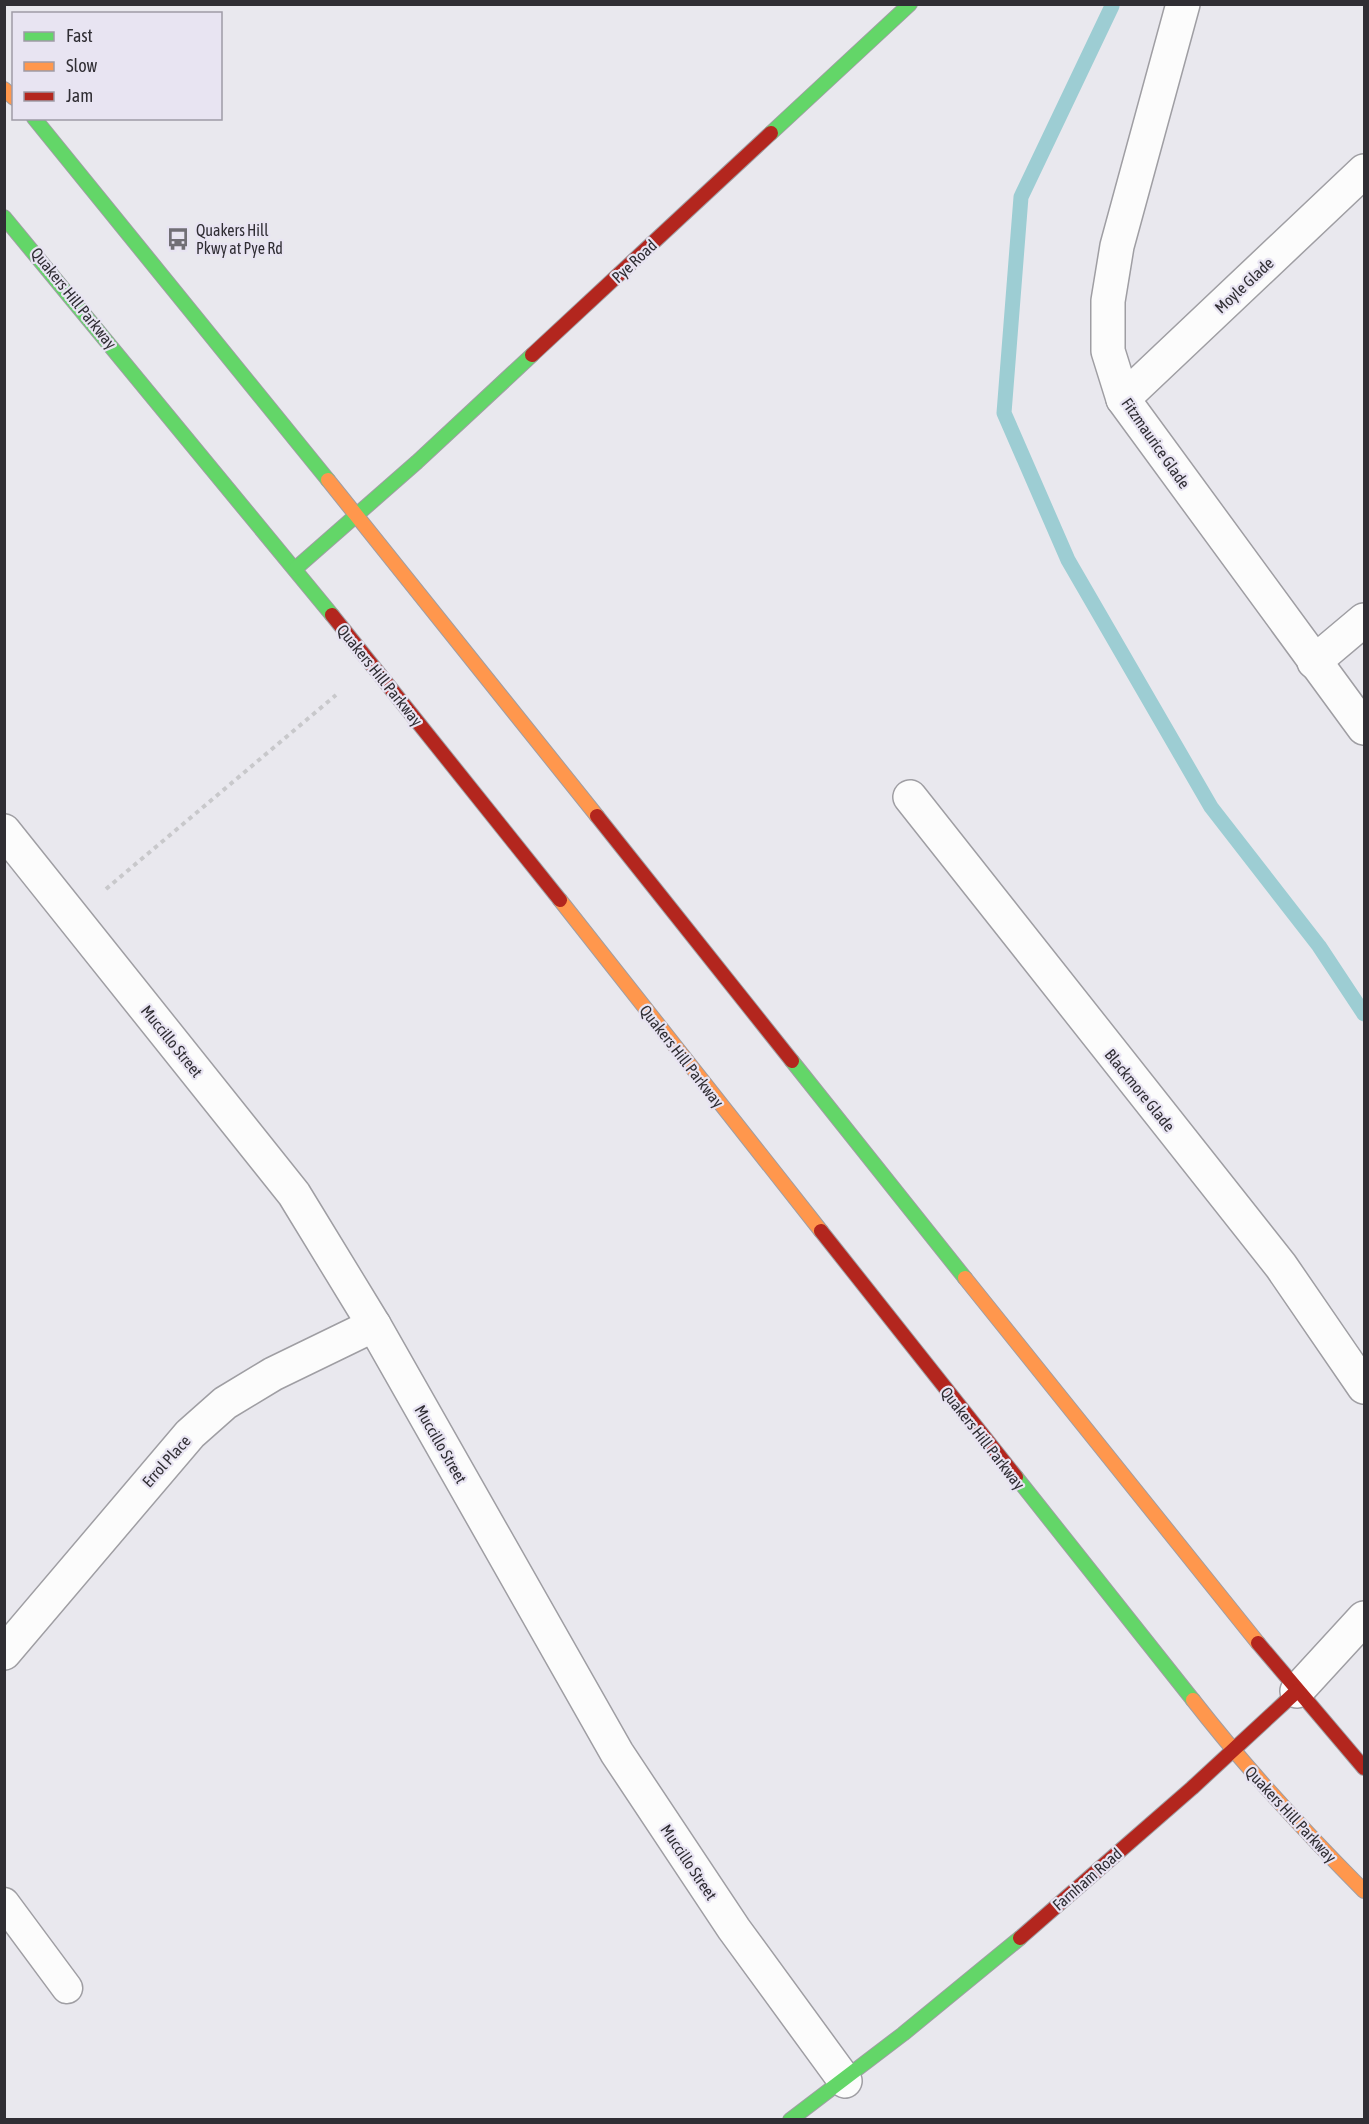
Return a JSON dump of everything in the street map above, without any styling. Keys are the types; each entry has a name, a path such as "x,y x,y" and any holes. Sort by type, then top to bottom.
{"main road":[{"name":"Pye Road","path":"295,569 357,515 910,4"},
{"path":"36,120 357,515 1213,1591 1365,1768"},
{"name":"Quakers Hill Parkway","path":"4,217 295,569 1234,1752 1305,1833 1365,1891"},
{"name":"Farnham Road","path":"790,2120 845,2081 1002,1953 1234,1752 1297,1691"}],"street":[{"name":"Fitzmaurice Glade","path":"1183,4 1117,246 1108,301 1108,351 1124,399 1314,662 1365,728"},
{"name":"Moyle Glade","path":"1124,399 1365,171"},
{"path":"1314,662 1365,620"},
{"name":"Blackmore Glade","path":"910,797 1281,1266 1365,1388"},
{"name":"Muccillo Street","path":"4,831 294,1194 374,1324 617,1754 734,1929 845,2081"},
{"name":"Errol Place","path":"4,1653 190,1434 225,1403 273,1374 374,1324"},
{"name":"Farnham Road","path":"1297,1691 1365,1618"}],"lane":[{"path":"4,1902 67,1988"}],"path":[{"path":"74,916 336,695"}],"waterway":[{"path":"1112,6 1021,197 1004,413 1068,560 1211,807 1319,946 1364,1014"}],"traffic: fast":[{"path":"771,133 910,4"},
{"path":"36,120 328,480"},
{"path":"4,217 332,615"},
{"path":"295,569 417,462 532,355"},
{"path":"792,1061 965,1278"},
{"path":"1016,1477 1193,1700"},
{"path":"790,2120 903,2034 1020,1938"}],"traffic: slow":[{"path":"4,89 12,96"},
{"path":"328,480 597,816"},
{"path":"560,900 821,1231"},
{"path":"965,1278 1258,1643"},
{"path":"1193,1700 1276,1798 1364,1891"}],"traffic: jam":[{"path":"532,355 771,133"},
{"path":"332,615 560,900"},
{"path":"597,816 792,1061"},
{"path":"821,1231 1016,1477"},
{"path":"1258,1643 1364,1768"},
{"path":"1020,1938 1192,1788 1297,1691"}],"place":[{"name":"Quakers Hill Pkwy at Pye Rd","path":"178,239"}]}
